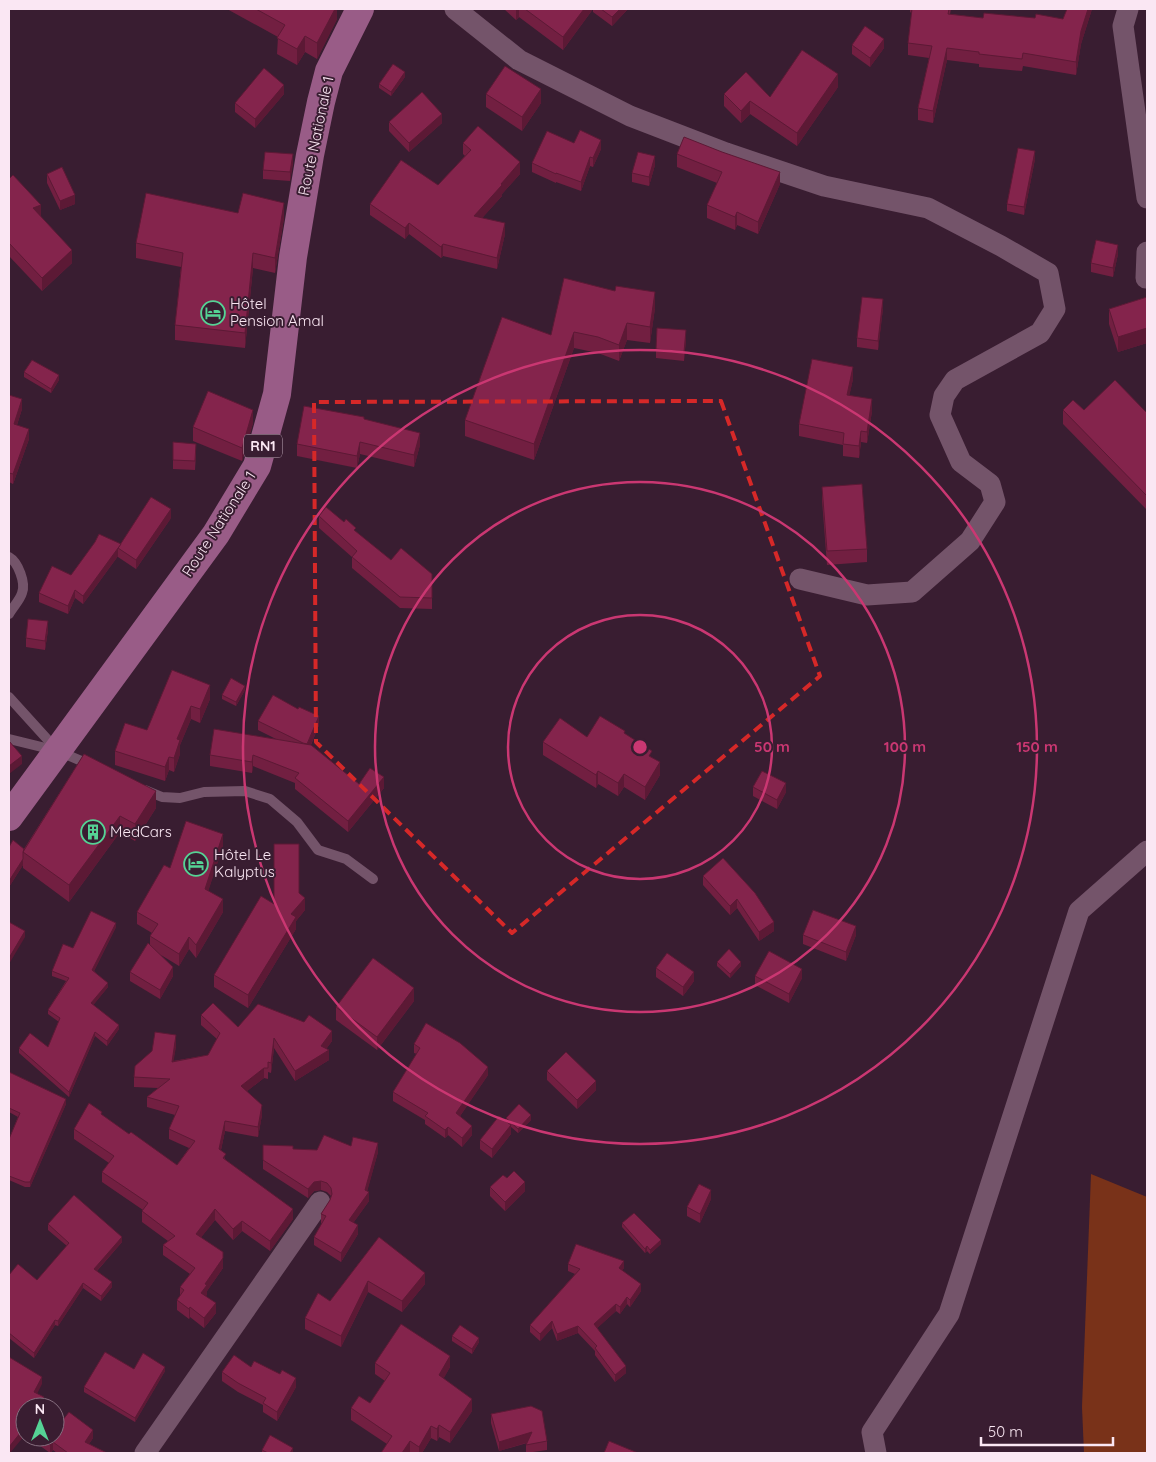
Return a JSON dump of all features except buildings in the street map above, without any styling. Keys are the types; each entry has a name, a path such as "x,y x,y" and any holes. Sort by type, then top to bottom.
{"main road":[{"name":"Route Nationale 1","path":"9,817 216,534 257,466 278,394 293,257 317,119 330,71 360,9"}],"street":[{"path":"455,9 519,60 630,116 726,153 824,186 928,208 1001,246 1048,274 1054,309 1040,333 955,380 944,396 940,415 961,462 990,484 995,502 970,541 912,592 867,595 800,579"},
{"path":"1128,9 1123,26 1147,198"},
{"path":"1146,278 1147,252"},
{"path":"876,1453 872,1432 948,1314 1079,911 1147,851"},
{"path":"145,1453 320,1202"}],"lane":[{"path":"9,557 13,559 22,575 23,592 9,614"},
{"path":"9,697 58,751"},
{"path":"9,739 58,751 101,770"},
{"path":"136,785 162,797 180,798 204,792 244,791 270,799 296,822 318,850 346,859 373,879"}],"highlighted area":[{"path":"721,401 820,676 512,933 316,742 314,402"}],"shaded area":[{"path":"1091,1174 1147,1197 1147,1453 1084,1453 1082,1407"}],"place":[{"name":"Hôtel Pension Amal","path":"213,313"},
{"name":"MedCars","path":"93,832"},
{"name":"Hôtel Le Kalyptus","path":"196,864"}]}
